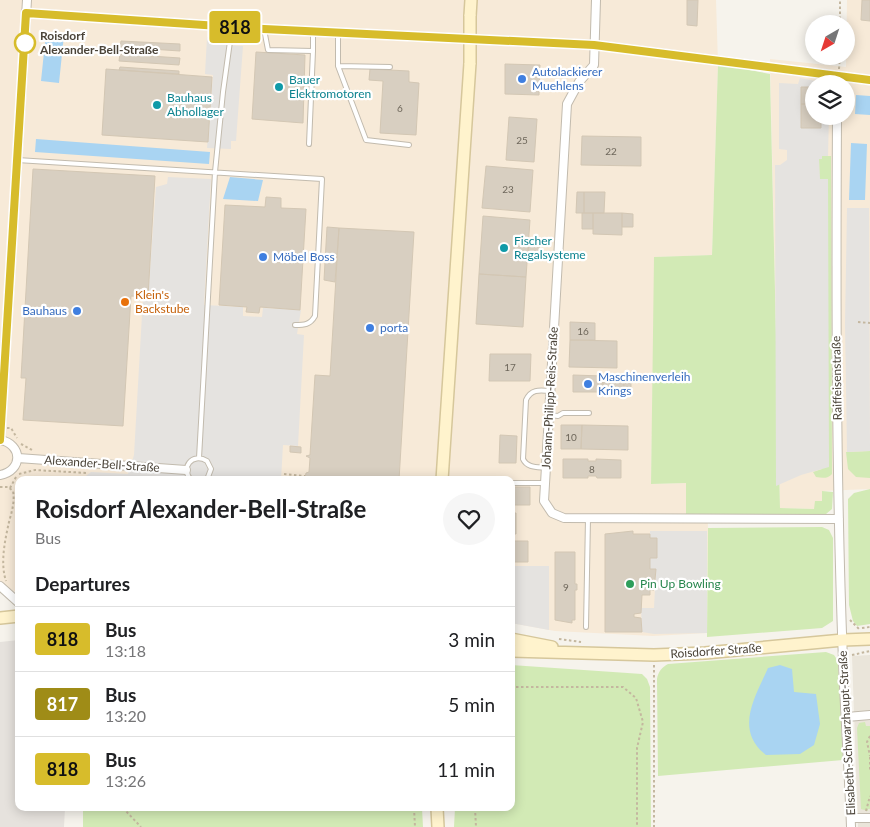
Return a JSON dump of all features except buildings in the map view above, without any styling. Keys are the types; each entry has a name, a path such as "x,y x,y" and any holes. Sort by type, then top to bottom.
{"main road":[{"path":"442,476 470,64 471,0"},
{"path":"0,618 15,616"},
{"name":"Roisdorfer Straße","path":"515,640 654,655 705,653 843,635 870,639"},
{"name":"Roisdorfer Straße","path":"515,651 588,648"},
{"path":"437,811 438,827"}],"street":[{"path":"0,474 6,474 12,470 18,458 13,446 0,440 27,0"},
{"name":"Johann-Philipp-Reis-Straße","path":"596,0 594,64 578,82 567,104 544,501 552,513 564,518 839,519"},
{"path":"26,13 264,29 594,45 805,75"},
{"path":"855,80 870,80"},
{"name":"Raiffeisenstraße","path":"837,125 836,322 843,635"},
{"name":"Alexander-Bell-Straße","path":"18,458 186,470"},
{"path":"4,586 15,598"},
{"name":"Elisabeth-Schwarzhaupt-Straße","path":"843,635 851,827"},
{"path":"847,717 870,715"},
{"path":"850,818 868,818"}],"lane":[{"path":"199,458 216,172 223,92 232,26"},
{"path":"264,29 268,50 313,50"},
{"path":"309,144 313,30"},
{"path":"338,32 338,66 366,140 409,145"},
{"path":"338,66 390,67"},
{"path":"16,160 322,179 315,316 312,322 306,325 295,326"},
{"path":"546,468 528,465 523,458 526,400 530,392 535,390 550,391"},
{"path":"549,415 558,416 563,413 589,414"},
{"path":"188,476 186,470 188,463 195,458 199,458 207,461 211,469 208,476"},
{"path":"515,483 545,483"},
{"path":"586,627 588,518"}],"path":[{"path":"840,0 840,15"},
{"path":"858,322 870,322"},
{"path":"17,476 20,473 29,471 87,473"},
{"path":"284,474 305,476"},
{"path":"10,488 15,479"},
{"path":"0,487 10,488 15,498 7,533 3,565 4,586"},
{"path":"843,635 870,627"},
{"path":"554,638 588,648"},
{"path":"843,660 854,654 870,650"},
{"path":"654,655 654,827"},
{"path":"515,687 623,687 636,698 643,722 637,748 637,827"},
{"path":"870,736 867,742 870,756 870,772"},
{"path":"868,818 870,796"},
{"path":"126,811 140,827"},
{"path":"414,811 415,827"},
{"path":"475,811 476,827"}],"shaded area":[{"path":"0,0 716,0 718,64 712,255 655,257 651,484 686,483 708,517 707,633 653,636 555,631 515,624 515,476 15,476 15,591 0,593"},
{"path":"847,0 870,0 870,489 822,491 822,501 814,509 780,508 770,59 805,63 805,65 846,67 846,65 855,65 855,15 847,15"},
{"path":"207,37 224,38 224,45 243,46 236,141 231,141 231,149 207,148 213,75 205,74"},
{"path":"800,78 805,79 805,125 829,125 828,156 822,156 822,159 819,159 820,179 828,179 829,467 801,475 776,486 775,165 780,165 787,160 787,150 779,149 779,83 798,84"},
{"path":"168,177 211,179 204,305 243,307 243,316 262,317 263,308 301,310 297,334 304,335 298,446 283,445 281,476 86,476 91,472 128,474 134,455 143,297 148,297 156,187 167,184"},
{"path":"847,208 869,208 870,451 847,452 845,324"},
{"path":"650,531 707,531 707,633 654,634 642,632 641,608 654,608 656,569 650,569 650,558 657,558 657,539 650,538"},
{"path":"515,566 549,566 549,630 515,624"},
{"path":"15,640 15,811 65,811 64,827 0,827 0,642"},
{"path":"870,655 870,827 858,827 852,656"}],"green space":[{"path":"718,64 770,74 780,508 814,509 815,501 822,501 822,491 833,492 832,509 826,514 686,517 686,483 651,484 654,257 712,255"},
{"path":"822,156 831,156 832,474 829,477 823,478 816,477 813,472 822,469 819,159"},
{"path":"870,451 870,478 856,477 848,469 846,452"},
{"path":"870,489 870,624 857,626 853,621 849,605 848,499 854,493"},
{"path":"822,527 829,530 833,538 833,621 822,628 707,637 708,528"},
{"path":"826,652 834,655 838,661 843,760 658,776 657,679 659,672 668,664"},
{"path":"515,665 642,674 647,679 650,687 651,827 454,827 455,811 515,811"},
{"path":"865,722 866,726 870,726 870,809 868,811 861,809 857,728 859,723"},
{"path":"83,811 422,811 423,827 83,827"}],"water":[{"path":"46,33 64,35 59,83 41,81"},
{"path":"856,95 870,96 870,115 855,114"},
{"path":"36,139 210,152 209,164 35,152"},
{"path":"851,143 867,144 865,200 849,200"},
{"path":"230,177 263,180 258,201 223,199"},
{"path":"780,665 792,669 794,692 816,694 820,724 814,745 800,754 766,755 756,745 751,735 749,724 753,702 768,668"}],"bus line":[{"name":"818","path":"0,440 26,13 264,29 594,45 870,80"}],"place":[{"name":"Roisdorf Alexander-Bell-Straße","path":"25,43"},
{"name":"Autolackierer Muehlens","path":"522,79"},
{"name":"Bauer Elektromotoren","path":"279,87"},
{"name":"Bauhaus Abhollager","path":"157,105"},
{"name":"Fischer Regalsysteme","path":"504,248"},
{"name":"Möbel Boss","path":"263,257"},
{"name":"Klein's Backstube","path":"125,302"},
{"name":"Bauhaus","path":"77,311"},
{"name":"porta","path":"370,328"},
{"name":"Maschinenverleih Krings","path":"588,384"},
{"name":"Pin Up Bowling","path":"630,584"}]}
